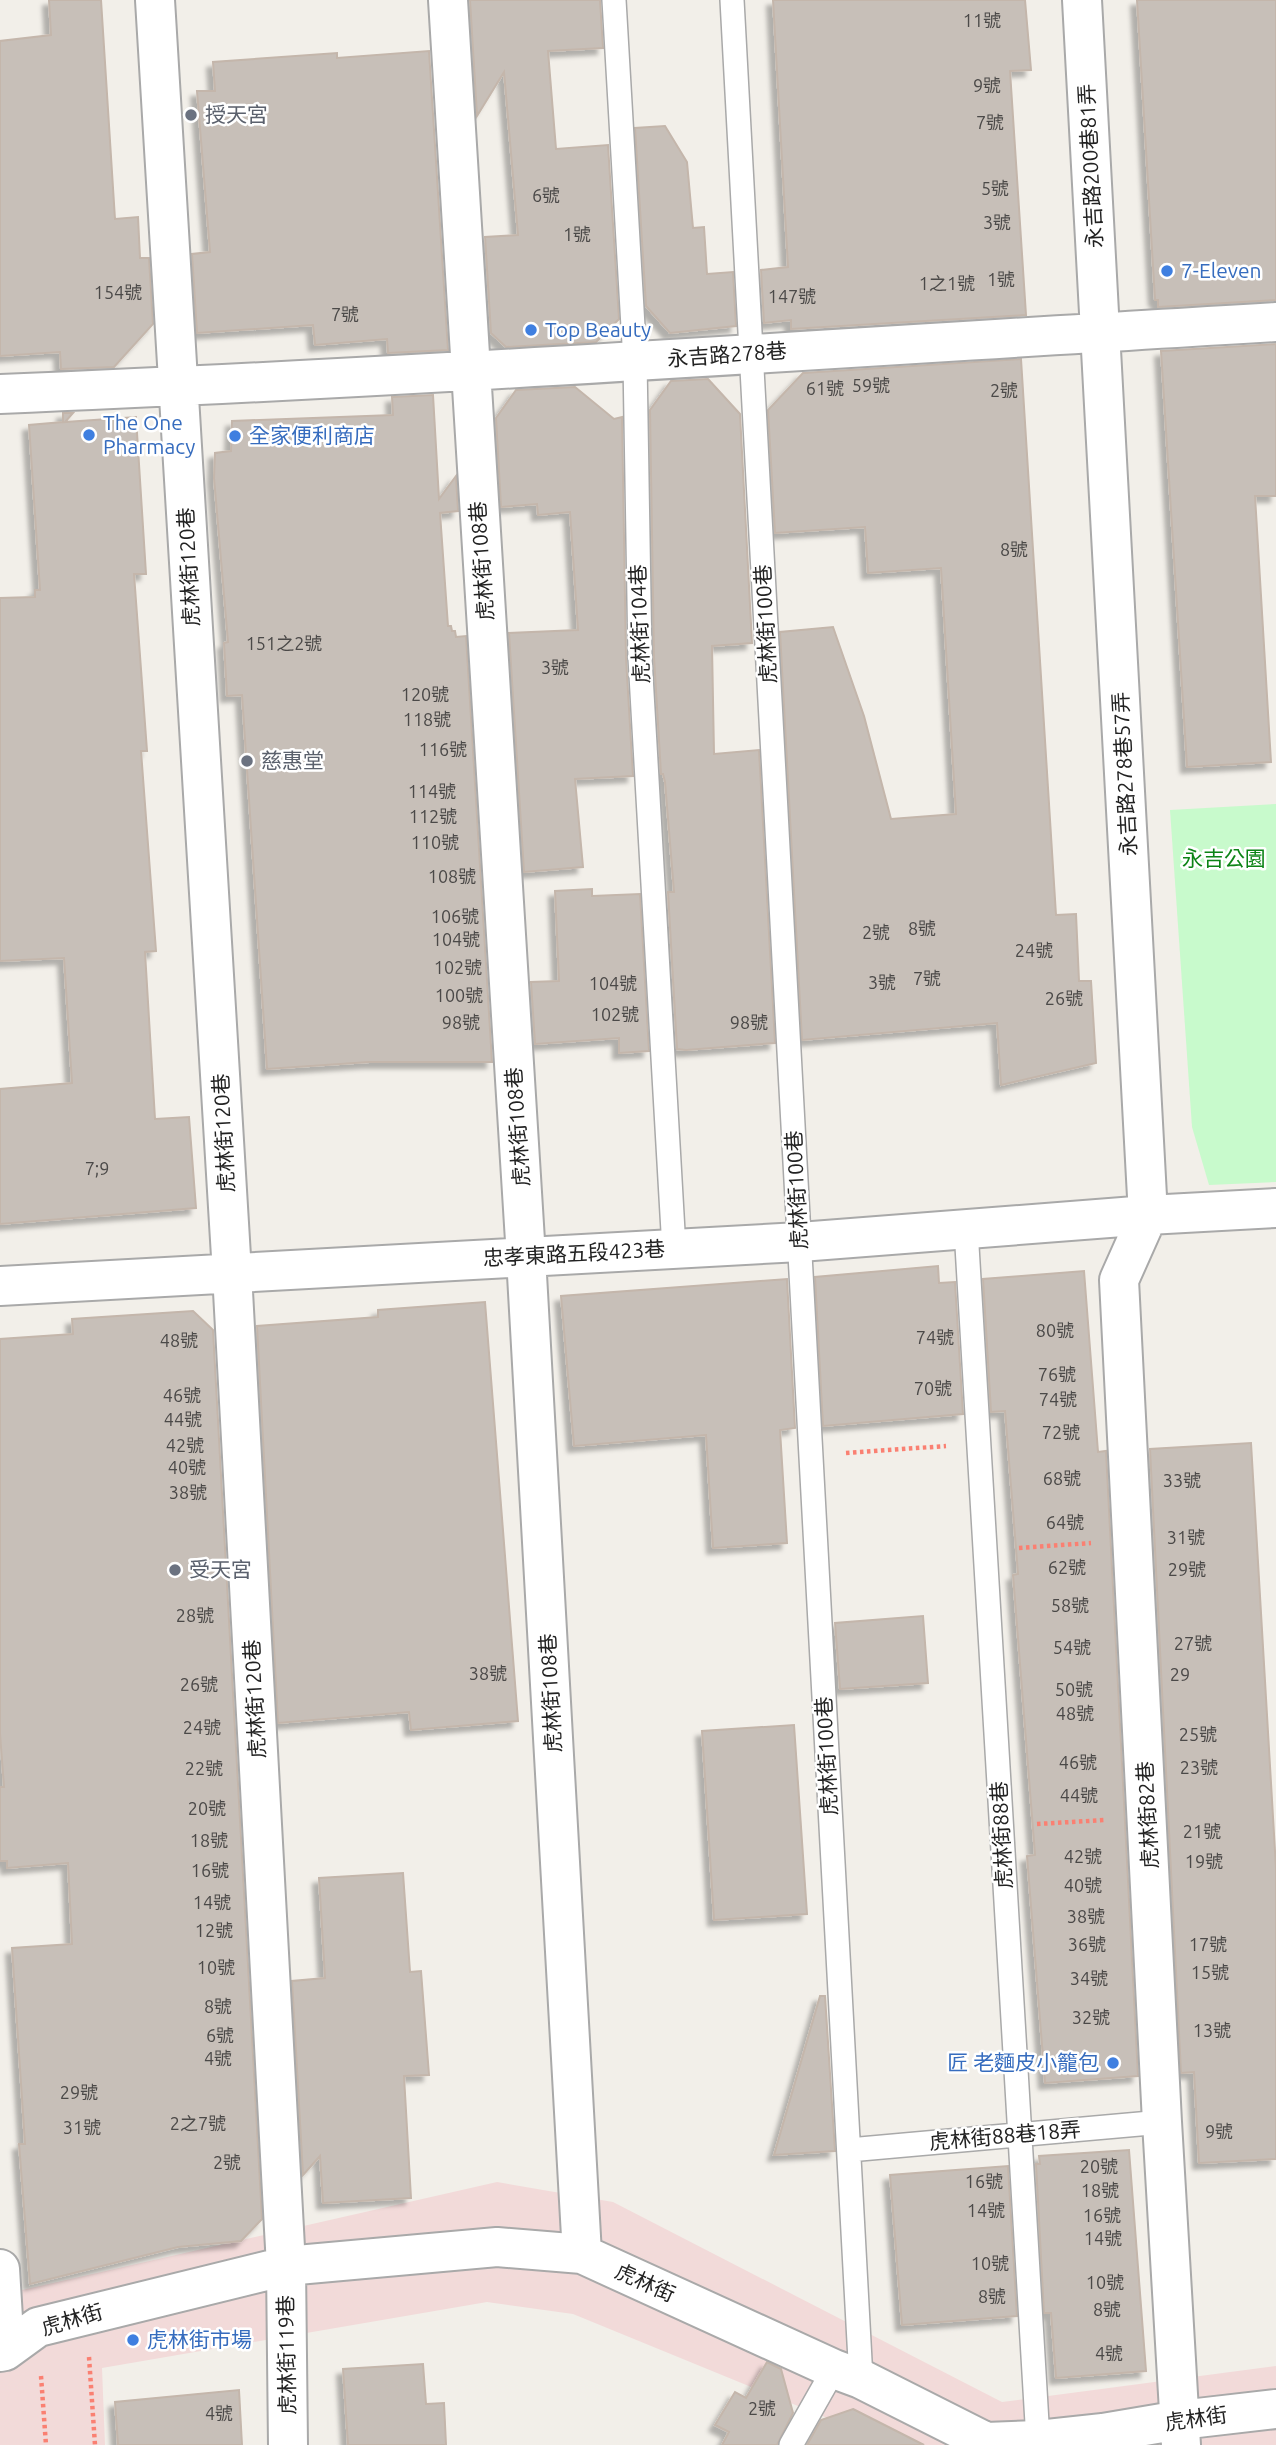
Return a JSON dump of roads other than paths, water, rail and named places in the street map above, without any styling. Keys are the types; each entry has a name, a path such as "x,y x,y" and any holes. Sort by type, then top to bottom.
{"street":[{"name":"虎林街120巷","path":"155,0 232,1273 286,2266"},
{"name":"虎林街108巷","path":"448,0 526,1257 582,2254"},
{"name":"永吉路200巷81弄","path":"1082,0 1101,332"},
{"name":"永吉路278巷","path":"0,394 178,387 1276,322"},
{"name":"永吉路278巷57弄","path":"1101,332 1148,1215"},
{"name":"忠孝東路五段423巷","path":"0,1286 800,1242 1148,1215 1276,1208"},
{"name":"虎林街82巷","path":"1148,1215 1119,1280 1162,2122 1181,2433"},
{"name":"虎林街","path":"3,2351 38,2327 286,2266 497,2246 582,2254 848,2374 986,2442 1104,2433 1181,2433 1276,2409"},
{"name":"虎林街119巷","path":"286,2266 288,2445"},
{"path":"0,2269 3,2351"}],"lane":[{"name":"虎林街104巷","path":"614,0 635,361 640,658 674,1249"},
{"name":"虎林街100巷","path":"732,0 849,2150 848,2374"},
{"name":"虎林街88巷","path":"966,1229 1038,2440"},
{"name":"虎林街88巷18弄","path":"849,2150 1162,2122"},
{"path":"792,2445 848,2374"}],"place":[{"name":"授天宮","path":"191,115"},
{"name":"7-Eleven","path":"1167,271"},
{"name":"Top Beauty","path":"531,330"},
{"name":"The One Pharmacy","path":"89,435"},
{"name":"全家便利商店","path":"235,436"},
{"name":"慈惠堂","path":"247,761"},
{"name":"受天宮","path":"175,1570"},
{"name":"匠 老麵皮小籠包","path":"1113,2063"},
{"name":"虎林街市場","path":"133,2340"}],"park label":[{"name":"永吉公園","path":"1224,859"}]}
